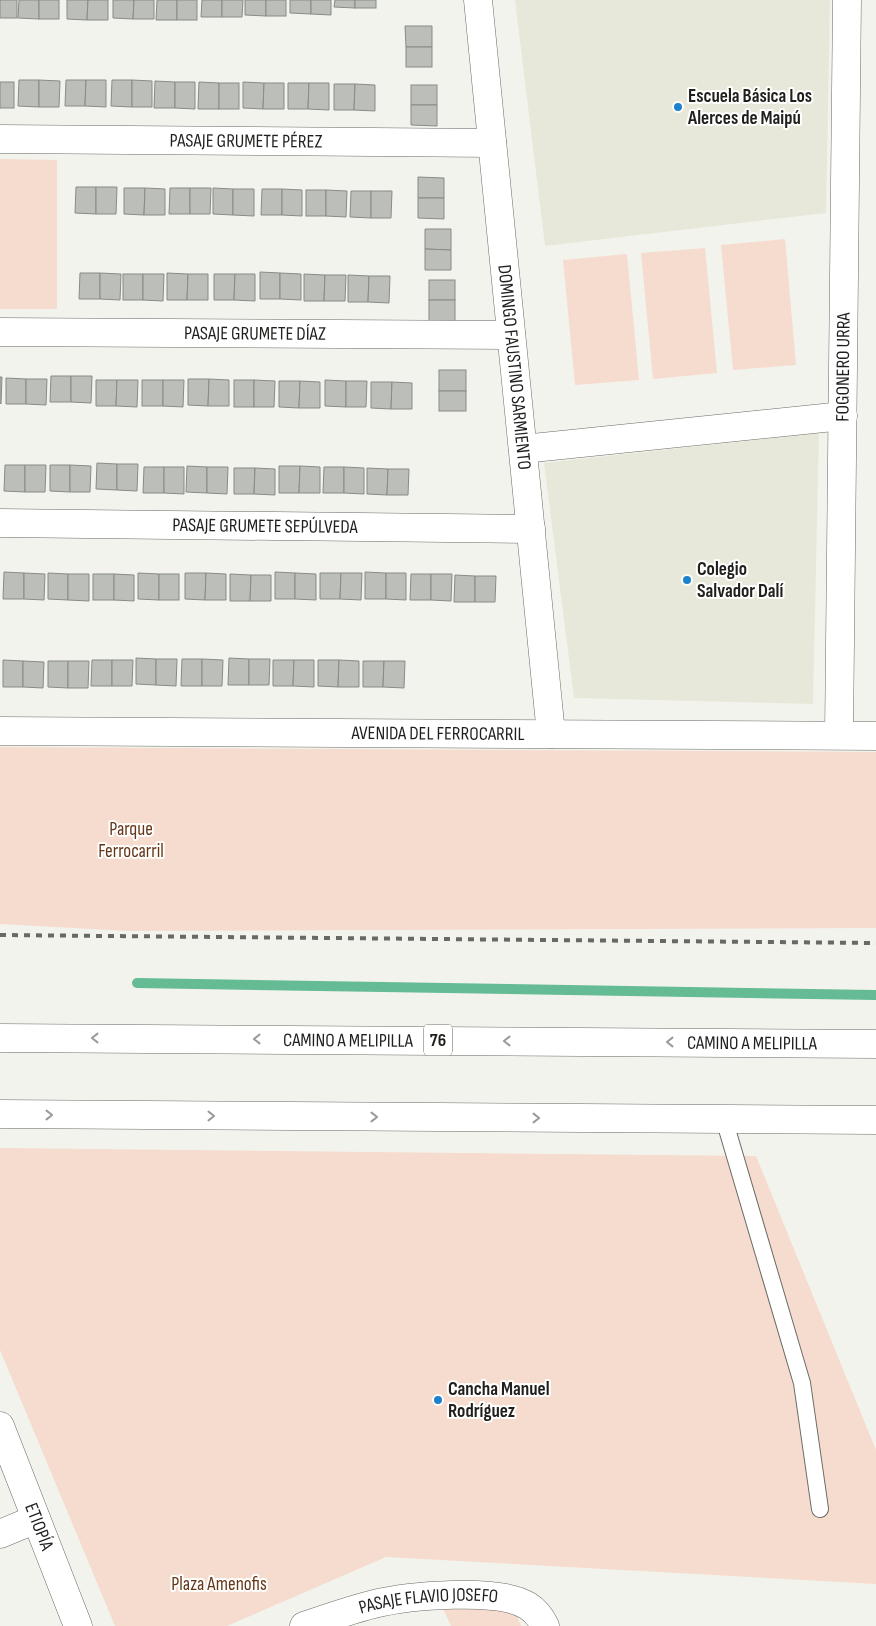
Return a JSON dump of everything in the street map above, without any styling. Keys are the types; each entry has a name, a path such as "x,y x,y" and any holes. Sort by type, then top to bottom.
{"street":[{"name":"DOMINGO FAUSTINO SARMIENTO","path":"478,0 551,734"},
{"name":"FOGONERO URRA","path":"839,735 847,0"},
{"name":"PASAJE GRUMETE PÉREZ","path":"0,140 492,143"},
{"name":"PASAJE GRUMETE DÍAZ","path":"0,332 511,335"},
{"path":"523,449 843,416"},
{"name":"PASAJE GRUMETE SEPÚLVEDA","path":"0,523 531,528"},
{"name":"AVENIDA DEL FERROCARRIL","path":"0,731 876,736"},
{"name":"CAMINO A MELIPILLA","path":"0,1038 876,1044"},
{"path":"0,1114 876,1120"},
{"name":"ETIOPÍA","path":"0,1426 78,1626"},
{"path":"0,1534 36,1519"},
{"name":"PASAJE FLAVIO JOSEFO","path":"304,1626 376,1604 436,1596 507,1598 520,1602 534,1610 545,1625"}],"lane":[{"path":"724,1119 802,1384 820,1509"}],"shaded area":[{"name":"Escuela Básica Los Alerces de Maipú","path":"515,0 830,0 826,213 545,246"},
{"name":"Colegio Salvador Dalí","path":"819,433 813,704 574,698 544,463"}],"green space":[{"path":"0,159 57,160 57,309 0,309"},
{"path":"785,239 796,365 733,370 721,245"},
{"path":"705,248 717,373 653,379 641,253"},
{"path":"627,254 639,380 575,385 563,260"},
{"name":"Parque Ferrocarril","path":"0,747 876,752 876,928 128,931 0,924"},
{"name":"Cancha Manuel Rodríguez","path":"0,1148 756,1156 876,1450 876,1584 386,1557 227,1626 115,1626 0,1350"},
{"path":"485,1600 514,1609 521,1626 451,1626 443,1609"}],"building":[{"path":"0,0 17,0 17,18 0,18"},
{"path":"19,0 39,0 39,19 18,18"},
{"path":"39,0 59,0 59,19 39,19"},
{"path":"67,0 88,0 87,20 67,19"},
{"path":"88,0 108,0 108,20 87,20"},
{"path":"113,0 134,0 133,19 113,18"},
{"path":"134,0 154,0 154,19 133,19"},
{"path":"157,0 177,0 177,20 156,20"},
{"path":"177,0 197,0 197,20 177,20"},
{"path":"202,0 222,0 222,17 201,17"},
{"path":"222,0 243,0 242,17 222,17"},
{"path":"245,0 266,0 266,16 245,15"},
{"path":"266,0 286,0 286,16 266,16"},
{"path":"290,0 311,0 311,14 290,13"},
{"path":"311,0 331,0 331,15 311,14"},
{"path":"335,0 355,0 355,8 334,7"},
{"path":"355,0 376,0 376,8 355,8"},
{"path":"405,26 432,26 432,47 406,47"},
{"path":"406,47 432,47 432,67 406,67"},
{"path":"19,80 39,80 39,107 18,106"},
{"path":"39,80 60,81 59,107 39,107"},
{"path":"66,80 86,80 85,106 65,106"},
{"path":"86,80 106,80 106,107 85,106"},
{"path":"112,80 132,80 132,107 111,106"},
{"path":"132,80 152,81 152,107 132,107"},
{"path":"155,81 175,82 175,108 154,108"},
{"path":"0,82 14,82 14,108 0,108"},
{"path":"175,82 195,82 195,109 175,108"},
{"path":"199,82 219,83 219,109 198,109"},
{"path":"243,82 264,83 263,109 243,108"},
{"path":"219,83 239,83 239,109 219,109"},
{"path":"264,83 284,83 284,109 263,109"},
{"path":"288,83 309,83 308,109 288,109"},
{"path":"309,83 329,83 329,110 308,109"},
{"path":"334,84 355,84 354,110 334,110"},
{"path":"355,84 375,85 375,111 354,110"},
{"path":"411,85 437,85 437,105 411,105"},
{"path":"411,105 437,105 437,126 411,125"},
{"path":"418,177 444,178 444,198 418,198"},
{"path":"76,187 96,187 96,214 75,213"},
{"path":"96,187 117,187 116,214 96,214"},
{"path":"124,188 145,188 144,215 124,214"},
{"path":"145,188 165,189 165,215 144,215"},
{"path":"170,188 190,188 190,214 169,214"},
{"path":"190,188 211,188 210,214 190,214"},
{"path":"213,188 233,189 233,215 213,214"},
{"path":"233,189 254,189 254,216 233,215"},
{"path":"262,189 282,189 282,215 261,215"},
{"path":"282,189 302,190 302,216 282,215"},
{"path":"306,190 326,190 326,216 306,216"},
{"path":"326,190 347,191 346,217 326,216"},
{"path":"351,191 371,191 371,218 350,217"},
{"path":"371,191 392,191 391,218 371,218"},
{"path":"418,198 444,198 444,219 418,218"},
{"path":"425,229 451,229 451,250 425,249"},
{"path":"425,249 451,250 451,270 425,270"},
{"path":"260,272 280,273 280,299 260,299"},
{"path":"80,273 100,273 100,299 79,299"},
{"path":"100,273 121,274 120,300 100,299"},
{"path":"167,273 188,274 187,300 167,300"},
{"path":"280,273 301,274 301,300 280,299"},
{"path":"123,274 143,274 143,300 123,300"},
{"path":"143,274 164,274 163,301 143,300"},
{"path":"188,274 208,274 208,300 187,300"},
{"path":"214,274 235,274 234,300 214,300"},
{"path":"235,274 255,274 255,301 234,300"},
{"path":"304,274 325,275 324,301 304,301"},
{"path":"325,275 346,275 345,301 324,301"},
{"path":"348,275 369,276 368,302 348,302"},
{"path":"369,276 390,276 389,303 368,302"},
{"path":"429,280 455,280 455,300 429,300"},
{"path":"429,300 455,300 455,321 429,321"},
{"path":"439,370 466,370 466,391 439,391"},
{"path":"51,376 71,376 71,402 50,402"},
{"path":"71,376 92,376 91,403 71,402"},
{"path":"0,377 2,377 1,404 0,403"},
{"path":"6,378 26,379 26,404 6,404"},
{"path":"26,379 47,379 46,405 26,404"},
{"path":"188,379 209,379 208,406 188,405"},
{"path":"209,379 229,380 229,406 208,406"},
{"path":"96,380 117,380 116,406 96,406"},
{"path":"117,380 138,380 137,407 116,406"},
{"path":"142,380 163,380 163,406 142,406"},
{"path":"163,380 184,380 183,407 163,406"},
{"path":"234,380 254,380 254,407 234,407"},
{"path":"254,380 275,381 274,407 254,407"},
{"path":"325,380 346,381 346,407 325,406"},
{"path":"279,381 300,381 299,408 279,407"},
{"path":"300,381 320,382 320,408 299,408"},
{"path":"346,381 367,381 366,407 346,407"},
{"path":"371,382 392,382 391,409 371,408"},
{"path":"392,382 412,383 412,409 391,409"},
{"path":"439,391 466,391 466,411 439,411"},
{"path":"97,463 117,464 117,490 96,489"},
{"path":"117,464 138,464 137,491 117,490"},
{"path":"5,465 25,465 25,492 4,491"},
{"path":"25,465 46,465 45,492 25,492"},
{"path":"50,465 70,465 70,492 50,491"},
{"path":"70,465 91,466 90,492 70,492"},
{"path":"187,466 207,467 207,493 186,492"},
{"path":"279,466 300,466 299,493 279,493"},
{"path":"300,466 320,467 320,493 299,493"},
{"path":"144,467 164,467 164,493 143,493"},
{"path":"164,467 184,467 184,494 164,493"},
{"path":"207,467 228,467 227,494 207,493"},
{"path":"324,467 344,467 344,493 323,493"},
{"path":"344,467 364,468 364,494 344,493"},
{"path":"234,468 255,468 254,494 234,494"},
{"path":"255,468 275,469 275,495 254,494"},
{"path":"367,468 388,469 387,495 367,494"},
{"path":"388,469 409,469 408,495 387,495"},
{"path":"4,572 24,573 24,599 3,599"},
{"path":"275,572 295,573 295,599 275,599"},
{"path":"365,572 386,573 386,599 365,599"},
{"path":"24,573 45,574 44,600 24,599"},
{"path":"48,573 68,574 68,600 48,599"},
{"path":"138,573 159,574 159,600 138,599"},
{"path":"185,573 206,573 205,600 185,599"},
{"path":"206,573 226,574 226,600 205,600"},
{"path":"295,573 316,574 316,600 295,599"},
{"path":"320,573 341,573 340,599 320,599"},
{"path":"341,573 362,573 361,600 340,599"},
{"path":"386,573 406,573 406,600 386,599"},
{"path":"68,574 89,574 89,601 68,600"},
{"path":"93,574 114,574 114,600 93,600"},
{"path":"114,574 134,575 134,601 114,600"},
{"path":"159,574 179,574 179,600 159,600"},
{"path":"230,574 251,575 250,601 230,601"},
{"path":"411,574 431,574 431,600 410,600"},
{"path":"431,574 452,574 451,601 431,600"},
{"path":"251,575 271,575 271,601 250,601"},
{"path":"455,575 475,576 475,602 454,602"},
{"path":"475,576 496,576 495,602 475,602"},
{"path":"136,658 156,659 156,685 136,684"},
{"path":"229,658 249,659 249,685 228,685"},
{"path":"156,659 177,659 176,686 156,685"},
{"path":"182,659 202,659 202,686 181,686"},
{"path":"202,659 223,660 222,686 202,686"},
{"path":"249,659 270,659 269,685 249,685"},
{"path":"3,660 23,661 23,687 3,687"},
{"path":"92,660 112,660 112,686 91,686"},
{"path":"112,660 133,660 132,686 112,686"},
{"path":"273,660 294,660 293,686 273,686"},
{"path":"294,660 314,660 314,687 293,686"},
{"path":"318,660 339,660 338,687 318,686"},
{"path":"339,660 359,661 359,687 338,687"},
{"path":"23,661 44,662 43,688 23,687"},
{"path":"48,661 68,661 68,688 48,687"},
{"path":"68,661 89,661 88,688 68,688"},
{"path":"363,661 384,661 383,687 363,687"},
{"path":"384,661 405,661 404,688 383,687"}],"waterway":[{"path":"137,983 876,995"}],"railway":[{"path":"0,935 876,943"}],"place":[{"name":"Escuela Básica Los Alerces de Maipú","path":"678,107"},
{"name":"Colegio Salvador Dalí","path":"687,580"},
{"name":"Cancha Manuel Rodríguez","path":"438,1400"}],"park label":[{"name":"Plaza Amenofis","path":"219,1584"}]}
